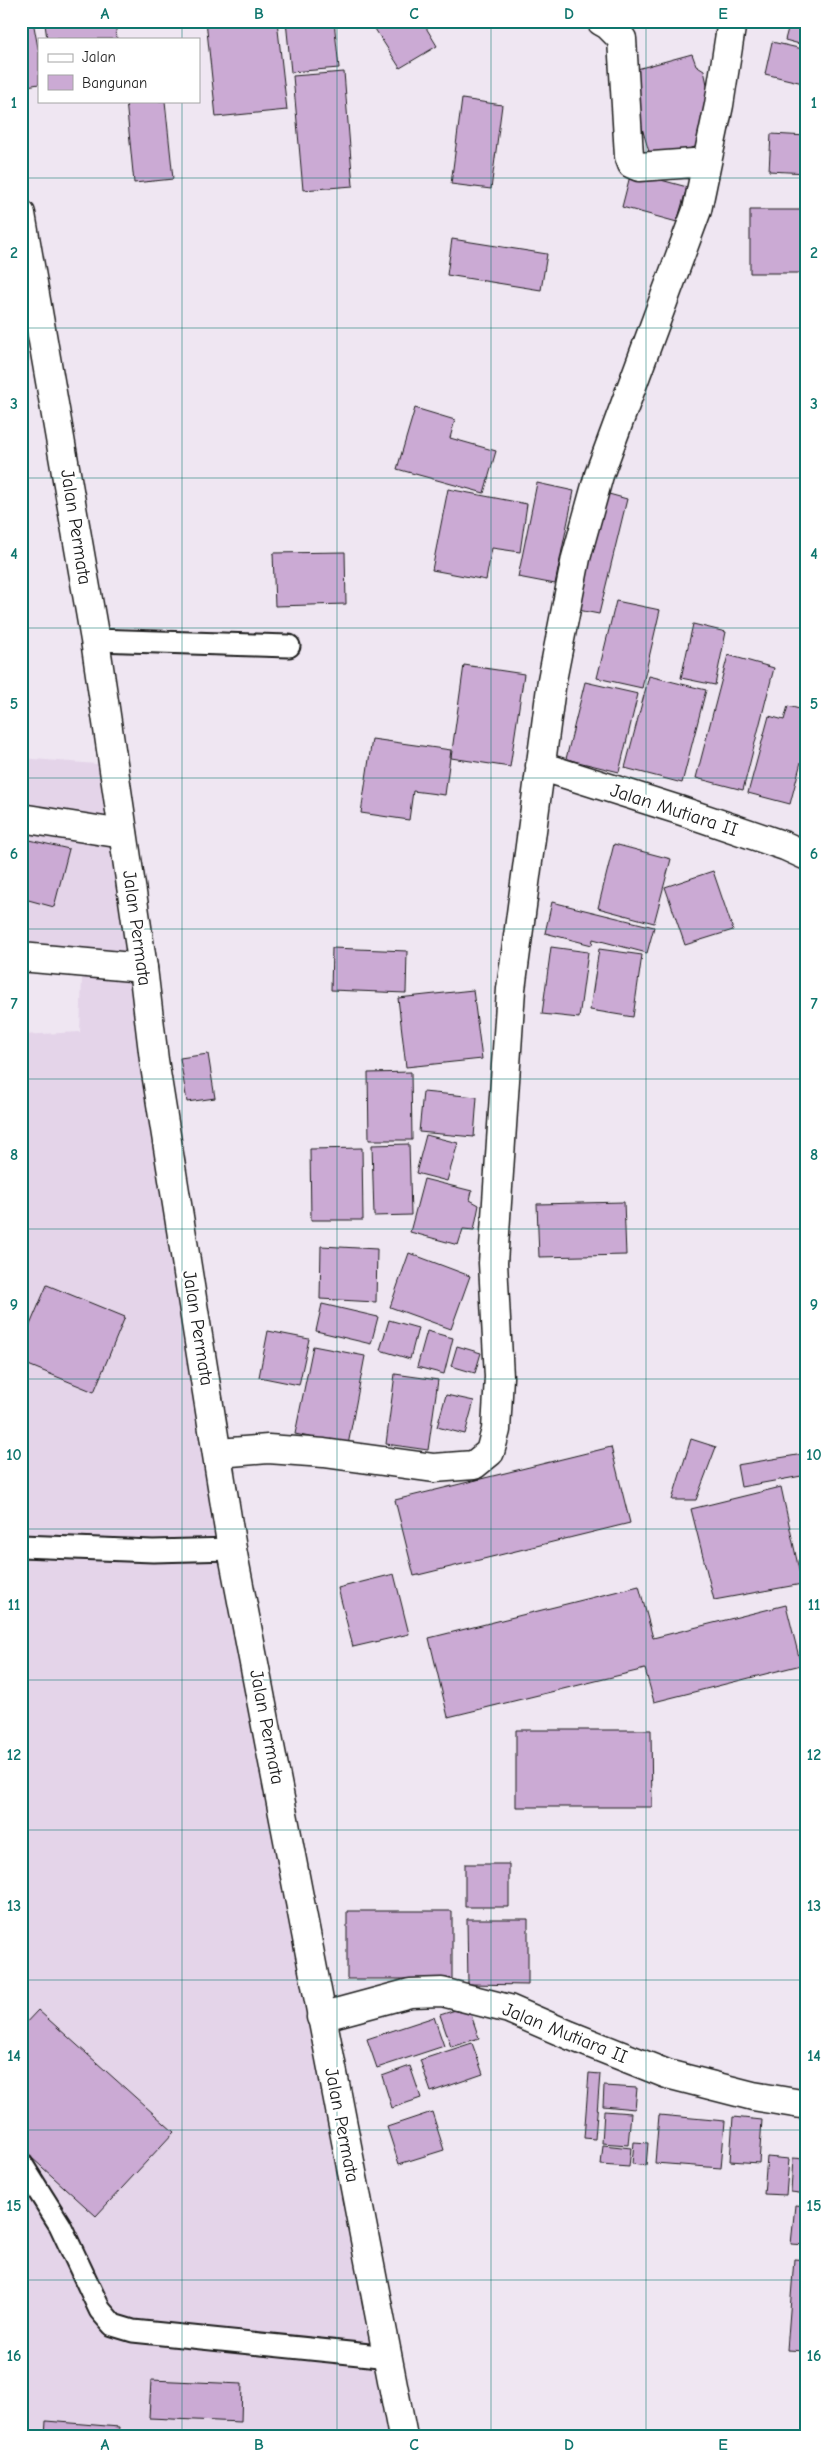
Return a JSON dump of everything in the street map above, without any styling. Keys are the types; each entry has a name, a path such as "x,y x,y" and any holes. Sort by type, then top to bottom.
{"street":[{"path":"601,21 608,25 622,39 629,156 632,164 639,167 707,162"},
{"path":"219,1453 277,1450 324,1453 434,1468 474,1465 490,1452 496,1430 499,1377 493,1263 511,989 552,680 578,548 599,475 696,210 707,162 732,21"},
{"name":"Jalan Permata","path":"21,214 95,640 143,968 154,1060 219,1453 232,1549 403,2437"},
{"name":"Jalan Mutiara II","path":"540,766 679,810 785,846 807,856"},
{"path":"21,818 124,834"},
{"path":"21,957 143,968"},
{"name":"Jalan Mutiara II","path":"321,2017 410,1993 442,1992 509,2008 568,2035 667,2074 753,2096 807,2105"}],"lane":[{"path":"95,640 289,646"},
{"path":"21,1546 154,1550 232,1549"},
{"path":"21,2163 60,2225 100,2310 113,2325 133,2331 389,2357"}],"shaded area":[{"path":"21,758 109,765 398,2437 21,2437 21,1035 80,1032 83,951 21,946"}],"building":[{"path":"21,21 33,21 38,48 38,84 21,87"},
{"path":"115,21 117,38 47,38 45,24"},
{"path":"206,21 277,21 287,110 216,117"},
{"path":"286,21 334,21 339,68 291,72"},
{"path":"370,21 422,21 437,46 400,68"},
{"path":"790,21 807,21 807,46 785,40"},
{"path":"772,42 807,50 807,84 765,74"},
{"path":"692,54 696,65 704,70 712,109 706,144 651,159 626,72"},
{"path":"344,72 353,186 303,190 293,76"},
{"path":"462,99 502,105 491,189 451,184"},
{"path":"126,102 165,102 173,179 134,183"},
{"path":"771,134 807,136 807,173 769,171"},
{"path":"631,172 687,187 677,222 622,207"},
{"path":"750,210 807,210 807,273 750,273"},
{"path":"452,239 547,254 541,290 447,275"},
{"path":"415,408 455,420 450,438 496,451 484,493 397,469"},
{"path":"537,483 574,491 555,584 518,577"},
{"path":"448,489 527,504 520,552 492,548 486,580 432,570"},
{"path":"598,491 627,499 599,614 573,609"},
{"path":"345,552 346,604 275,606 273,553"},
{"path":"616,601 660,610 642,688 597,678"},
{"path":"693,624 726,632 715,685 681,678"},
{"path":"728,655 774,668 743,790 696,778"},
{"path":"464,665 524,674 510,767 451,758"},
{"path":"649,676 706,690 682,783 625,768"},
{"path":"585,682 638,694 619,772 566,759"},
{"path":"788,706 807,711 807,763 801,762 790,804 748,793 769,716 784,720"},
{"path":"372,739 451,750 445,795 413,791 409,820 361,813"},
{"path":"21,838 69,849 54,907 21,898"},
{"path":"614,844 671,859 654,923 598,908"},
{"path":"713,871 733,930 685,945 665,887"},
{"path":"552,902 654,927 647,953 593,939 592,945 545,933"},
{"path":"551,947 588,952 579,1018 542,1014"},
{"path":"332,948 407,951 406,993 331,990"},
{"path":"599,949 642,955 633,1017 590,1010"},
{"path":"473,990 482,1059 406,1067 398,998"},
{"path":"208,1054 215,1098 187,1102 180,1058"},
{"path":"411,1072 412,1140 369,1140 368,1073"},
{"path":"423,1092 477,1097 474,1137 419,1132"},
{"path":"426,1135 458,1143 447,1181 416,1173"},
{"path":"409,1144 411,1215 374,1216 372,1145"},
{"path":"362,1148 363,1220 311,1220 310,1149"},
{"path":"424,1179 472,1191 470,1200 479,1205 474,1230 463,1229 458,1245 410,1232"},
{"path":"624,1202 626,1255 539,1257 537,1204"},
{"path":"321,1246 377,1249 376,1302 320,1299"},
{"path":"409,1253 470,1276 451,1329 390,1307"},
{"path":"47,1285 125,1317 94,1392 21,1362 21,1346"},
{"path":"322,1304 378,1317 371,1344 316,1331"},
{"path":"389,1320 418,1328 410,1359 380,1350"},
{"path":"268,1331 309,1339 299,1385 259,1377"},
{"path":"427,1331 453,1338 444,1374 417,1367"},
{"path":"313,1346 365,1356 348,1445 295,1434"},
{"path":"457,1346 481,1353 475,1373 451,1366"},
{"path":"395,1374 438,1380 428,1450 386,1444"},
{"path":"446,1395 474,1401 465,1434 437,1427"},
{"path":"691,1439 716,1447 696,1500 672,1500"},
{"path":"611,1447 630,1523 414,1576 395,1500"},
{"path":"803,1454 807,1475 741,1487 737,1465"},
{"path":"781,1487 802,1584 714,1600 691,1509"},
{"path":"394,1574 409,1634 353,1647 338,1588"},
{"path":"639,1586 653,1638 786,1605 801,1665 654,1702 645,1669 448,1717 429,1638"},
{"path":"516,1730 651,1730 652,1807 516,1807"},
{"path":"465,1864 509,1864 509,1907 465,1907"},
{"path":"347,1911 452,1911 452,1979 347,1979"},
{"path":"467,1919 528,1919 528,1985 468,1984"},
{"path":"468,2006 479,2038 451,2047 440,2015"},
{"path":"38,2010 174,2132 96,2216 21,2148 21,2028"},
{"path":"434,2017 444,2046 377,2068 367,2039"},
{"path":"472,2043 483,2074 431,2092 420,2060"},
{"path":"410,2066 421,2098 392,2108 382,2076"},
{"path":"589,2073 600,2074 595,2139 584,2138"},
{"path":"604,2086 637,2088 635,2109 603,2106"},
{"path":"604,2111 631,2113 628,2145 602,2143"},
{"path":"432,2112 444,2150 399,2164 387,2127"},
{"path":"659,2115 725,2121 721,2168 655,2163"},
{"path":"733,2117 762,2120 759,2163 730,2161"},
{"path":"634,2142 648,2143 646,2166 632,2164"},
{"path":"603,2145 631,2148 629,2167 601,2165"},
{"path":"767,2157 789,2159 786,2195 764,2194"},
{"path":"793,2158 807,2159 807,2194 791,2192"},
{"path":"795,2205 807,2206 807,2245 791,2244"},
{"path":"794,2259 807,2260 807,2351 787,2350"},
{"path":"151,2380 242,2384 241,2422 149,2418"},
{"path":"46,2421 119,2427 118,2437 45,2437"}]}
